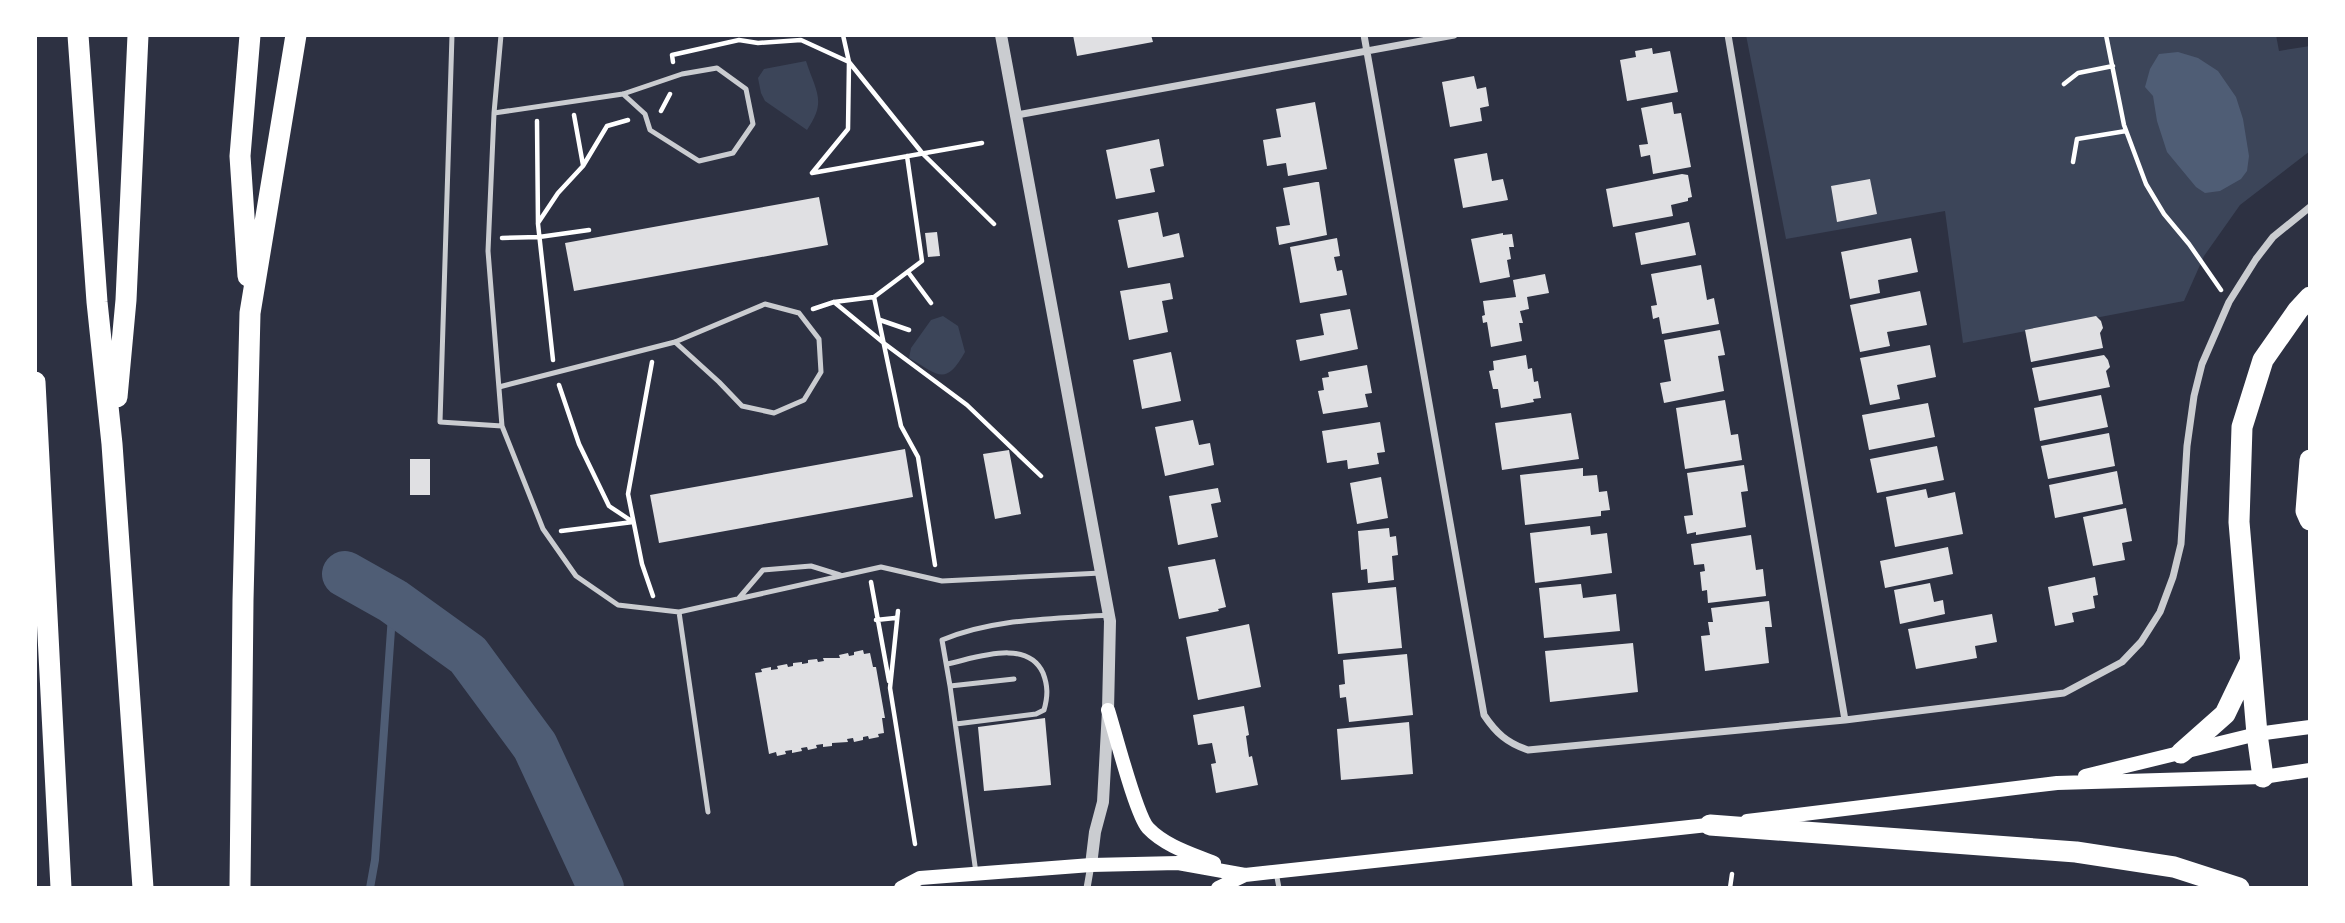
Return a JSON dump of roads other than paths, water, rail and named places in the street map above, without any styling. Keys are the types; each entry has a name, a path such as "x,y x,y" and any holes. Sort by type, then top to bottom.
{"highway":[{"path":"78,35 97,302 112,444 142,888"},
{"path":"112,444 126,300 138,35"},
{"path":"240,888 250,313 240,156 250,35"},
{"path":"250,313 296,35"},
{"path":"2263,777 2239,522 2242,427 2263,360 2310,297"},
{"path":"35,382 61,888"},
{"path":"2310,460 2306,511 2310,520"},
{"path":"2181,753 2225,715 2251,660"},
{"path":"1710,825 2076,852 2174,867 2239,888"}],"main road":[{"path":"1108,710 1147,828 1176,847 1245,875"},
{"path":"2057,783 2257,734 2310,727"},
{"path":"901,888 920,878 1091,865 1178,863 1245,875 1710,825 2057,783 2263,777 2310,770"},
{"path":"1219,888 1245,875"}],"street":[{"path":"1000,35 1109,615 1111,656 1103,802 1095,832 1087,888"},
{"path":"1364,35 1484,715 1495,732 1510,744 1528,750 1844,720 2064,694 2122,662 2141,642 2160,612 2174,577 2181,544 2194,396 2202,364 2229,302 2256,258 2273,237 2310,206"},
{"path":"1017,115 1454,35"},
{"path":"1728,35 1844,720"}],"lane":[{"path":"452,35 440,422 502,426"},
{"path":"501,35 488,239 502,426 546,533 576,576 618,605 679,612 881,567 936,580 1101,573"},
{"path":"494,113 623,94 682,74 717,68 746,89 753,124 733,153 699,161 650,130 645,114 623,94"},
{"path":"499,387 675,342 765,304 799,313 819,339 821,372 804,400 774,413 742,406 675,342"},
{"path":"739,598 763,570 811,565 841,576"},
{"path":"679,612 708,813"},
{"path":"976,873 942,639 960,632 1016,622 1109,615"},
{"path":"947,664 992,654 1026,654 1036,660 1047,684 1044,710 1036,714 956,724"},
{"path":"950,686 1014,679"},
{"path":"1276,872 1279,888"}],"waterway":[{"path":"345,574 393,601 468,655 535,746 601,888"},
{"path":"370,888 375,860 393,601"}]}
